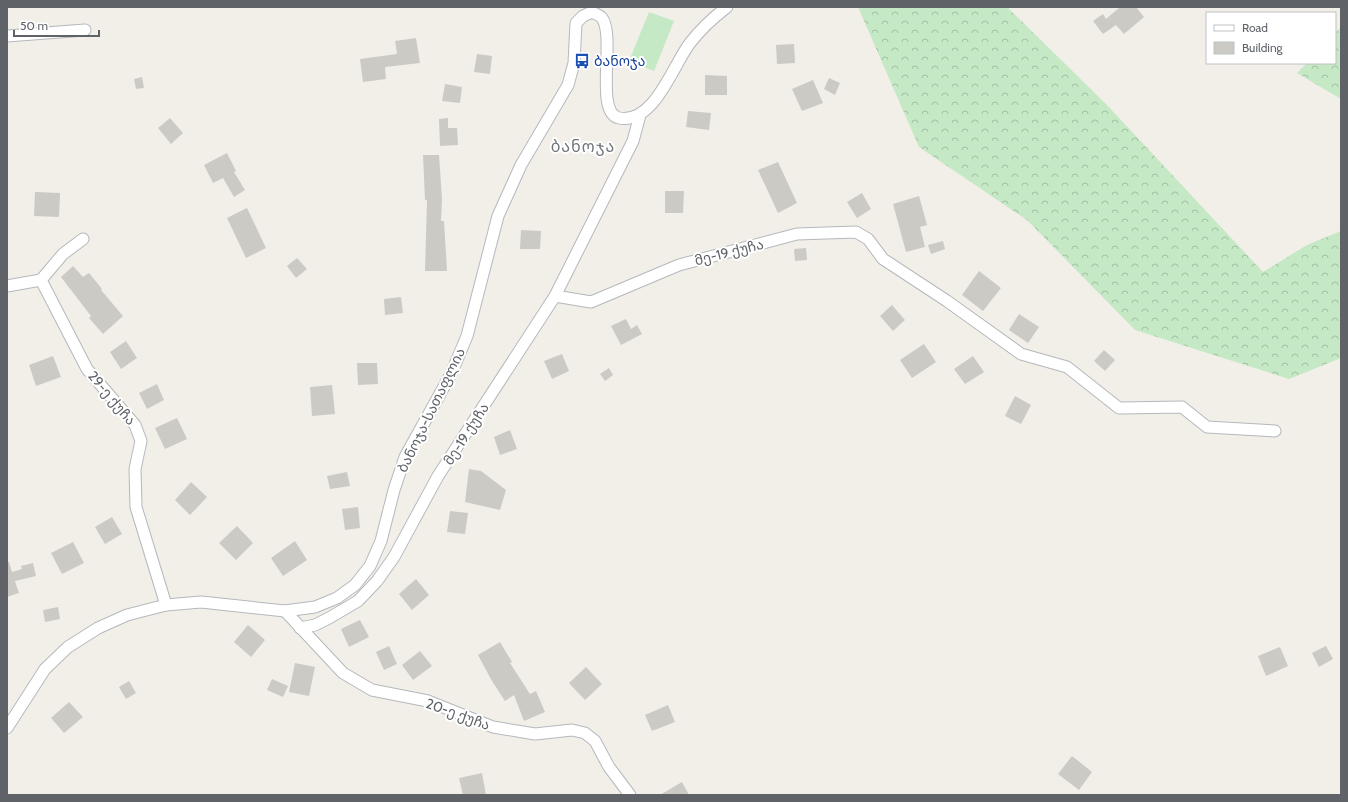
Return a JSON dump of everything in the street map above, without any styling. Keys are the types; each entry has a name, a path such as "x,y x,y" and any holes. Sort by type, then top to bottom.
{"street":[{"path":"555,296 633,141 640,115 650,107 690,43 727,7"},
{"name":"ბანოჯა-სათაფლია","path":"7,728 45,669 68,647 98,628 127,615 166,604 201,602 285,611 315,608 337,598 355,585 370,566 381,541 394,490 405,457 451,374 467,336 498,216 521,165 568,85 574,63 576,23 583,11 592,12 602,17 608,30 606,99 610,111 617,118 628,119 640,115"},
{"path":"7,36 85,30"},
{"name":"მე-19 ქუჩა","path":"300,628 314,625 358,601 377,581 394,557 438,476 555,296 591,302 679,265 797,234 856,232 868,238 883,259 947,300 1021,354 1067,367 1119,408 1182,407 1208,427 1275,431"},
{"path":"7,286 41,280 63,254 83,239"},
{"name":"29-ე ქუჩა","path":"41,280 87,369 135,425 141,441 135,469 136,507 166,604"},
{"name":"20-ე ქუჩა","path":"285,611 342,673 372,690 428,701 493,727 535,734 572,730 585,733 595,741 609,767 630,795"}],"green space":[{"path":"858,7 1007,7 1106,104 1263,272 1307,245 1341,231 1341,358 1289,379 1135,330 1027,220 919,147"},
{"path":"649,12 674,21 654,71 629,61"},
{"path":"1341,27 1341,99 1297,73 1306,64 1336,64 1336,32"}],"building":[{"path":"1120,7 1136,7 1144,17 1124,34 1116,25 1103,34 1093,21 1103,14 1106,19"},
{"path":"416,38 420,63 385,67 386,79 363,82 360,59 397,54 395,41"},
{"path":"794,44 795,63 777,64 776,45"},
{"path":"477,54 492,56 490,74 474,72"},
{"path":"705,75 727,76 727,95 705,95"},
{"path":"142,77 144,88 136,89 134,79"},
{"path":"829,78 840,83 835,95 824,89"},
{"path":"813,80 823,103 802,111 792,89"},
{"path":"445,84 462,87 460,103 442,101"},
{"path":"688,111 711,113 709,130 686,127"},
{"path":"170,118 183,133 171,144 158,128"},
{"path":"448,118 448,128 457,128 458,145 440,146 439,119"},
{"path":"227,153 236,171 234,172 245,190 234,197 223,178 213,183 204,165"},
{"path":"423,155 439,155 442,199 441,221 444,221 447,271 425,271 427,200 425,200"},
{"path":"778,162 797,203 778,213 758,170"},
{"path":"665,191 684,191 683,213 665,213"},
{"path":"35,192 60,193 59,217 34,216"},
{"path":"862,193 871,209 857,218 847,202"},
{"path":"919,196 927,225 920,227 925,247 906,252 893,204"},
{"path":"247,208 266,248 246,258 227,218"},
{"path":"521,230 541,231 540,249 520,249"},
{"path":"943,241 945,249 931,254 928,245"},
{"path":"806,248 807,260 795,261 794,249"},
{"path":"297,258 307,269 296,278 287,266"},
{"path":"73,266 83,277 89,273 123,316 103,334 89,318 91,316 61,277"},
{"path":"979,271 1001,288 983,311 962,295"},
{"path":"401,297 403,313 385,315 384,299"},
{"path":"892,305 905,320 893,331 880,316"},
{"path":"1019,314 1039,327 1028,343 1009,330"},
{"path":"626,319 631,329 637,325 642,334 621,345 611,326"},
{"path":"126,341 137,358 121,369 110,352"},
{"path":"924,344 936,362 912,378 900,360"},
{"path":"1104,350 1115,360 1105,371 1094,361"},
{"path":"562,354 569,371 552,379 544,361"},
{"path":"53,356 61,377 36,386 29,365"},
{"path":"973,356 984,372 965,384 954,369"},
{"path":"357,363 377,363 378,384 358,385"},
{"path":"609,368 613,375 605,381 600,374"},
{"path":"157,384 164,400 147,409 139,393"},
{"path":"332,385 335,414 312,416 310,387"},
{"path":"1015,396 1031,405 1021,424 1005,416"},
{"path":"177,418 187,439 165,449 155,428"},
{"path":"510,430 517,449 500,455 494,437"},
{"path":"469,469 481,471 506,490 500,510 465,502"},
{"path":"347,472 350,486 330,489 327,476"},
{"path":"191,482 207,497 190,515 175,500"},
{"path":"358,507 360,528 345,530 342,509"},
{"path":"450,511 468,513 465,534 447,532"},
{"path":"112,517 122,534 105,544 95,527"},
{"path":"237,526 253,543 236,560 219,543"},
{"path":"295,541 307,560 283,576 271,558"},
{"path":"73,542 84,563 62,574 51,553"},
{"path":"7,562 9,562 12,572 22,569 21,566 33,563 36,576 15,581 19,593 7,597"},
{"path":"416,579 429,595 412,610 399,594"},
{"path":"58,607 60,619 45,622 43,610"},
{"path":"360,620 369,637 349,647 341,629"},
{"path":"248,625 265,640 251,657 234,642"},
{"path":"500,642 512,662 510,663 530,694 536,691 545,712 524,721 514,695 505,701 492,681 478,655"},
{"path":"389,646 397,664 384,670 376,652"},
{"path":"1326,646 1333,659 1319,667 1312,653"},
{"path":"1280,647 1288,666 1266,676 1258,656"},
{"path":"420,651 432,666 413,680 402,665"},
{"path":"295,663 315,667 309,696 289,692"},
{"path":"586,667 602,684 585,700 569,683"},
{"path":"272,679 288,686 283,697 267,690"},
{"path":"129,681 136,693 126,699 119,687"},
{"path":"69,702 83,717 64,733 51,718"},
{"path":"668,705 675,722 652,731 645,715"},
{"path":"1072,756 1092,772 1079,790 1058,774"},
{"path":"482,773 486,795 463,795 459,778"},
{"path":"682,782 689,795 660,795"}],"place":[{"name":"ბანოჯა","path":"582,61"}],"district":[{"name":"ბანოჯა","path":"583,146"}]}
